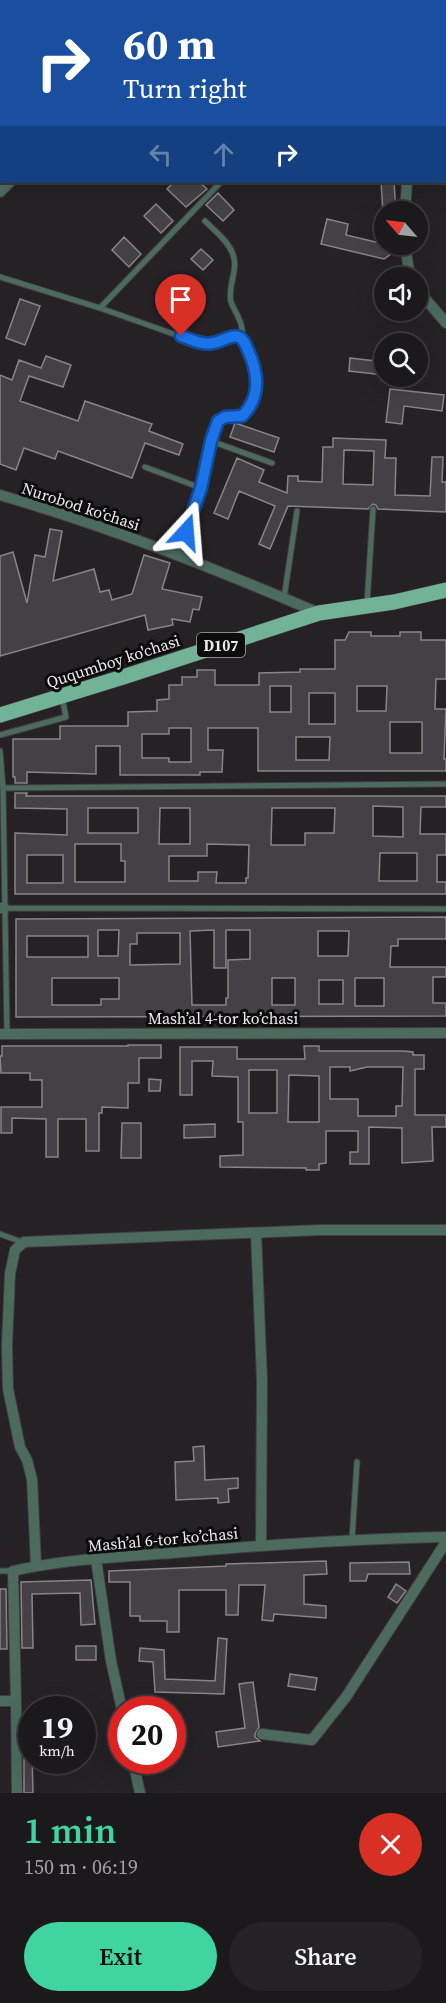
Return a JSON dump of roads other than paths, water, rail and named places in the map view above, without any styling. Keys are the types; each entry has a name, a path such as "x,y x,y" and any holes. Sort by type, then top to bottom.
{"main road":[{"name":"Ququmboy ko'chasi","path":"0,715 319,613 446,590"}],"street":[{"path":"406,201 407,183"},
{"path":"428,302 446,323"},
{"name":"Nurobod koʻchasi","path":"0,495 70,516 178,554 319,613"},
{"name":"Mashʼal 4-tor koʼchasi","path":"4,1034 446,1033"},
{"path":"36,1565 32,1479 27,1460 20,1447 8,1389 10,1274 15,1250 24,1242 320,1230 446,1230"},
{"path":"256,1233 262,1380 261,1546"},
{"name":"Mashʼal 6-tor koʼchasi","path":"13,1570 36,1565 96,1559 352,1539 446,1537"},
{"path":"262,1734 312,1740 346,1697 446,1542"},
{"path":"96,1559 111,1661 119,1696"},
{"path":"13,1570 17,1793"},
{"path":"0,1701 16,1701"},
{"path":"136,1774 140,1793"}],"lane":[{"path":"100,308 220,183"},
{"path":"178,554 201,488 211,441 218,421 225,417 242,416 249,409 255,396 257,380 255,363 243,340 240,320 231,300 236,262 232,250 205,221"},
{"path":"0,277 100,308 202,344 230,337 243,340"},
{"path":"211,441 272,463"},
{"path":"145,467 201,488"},
{"path":"367,606 373,508"},
{"path":"284,598 297,511"},
{"path":"0,735 66,717 62,696"},
{"path":"0,751 3,788 4,1034"},
{"path":"3,788 446,784"},
{"path":"2,908 446,909"},
{"path":"0,1234 24,1242"},
{"path":"352,1539 357,1462"},
{"path":"0,1571 13,1570"}]}
